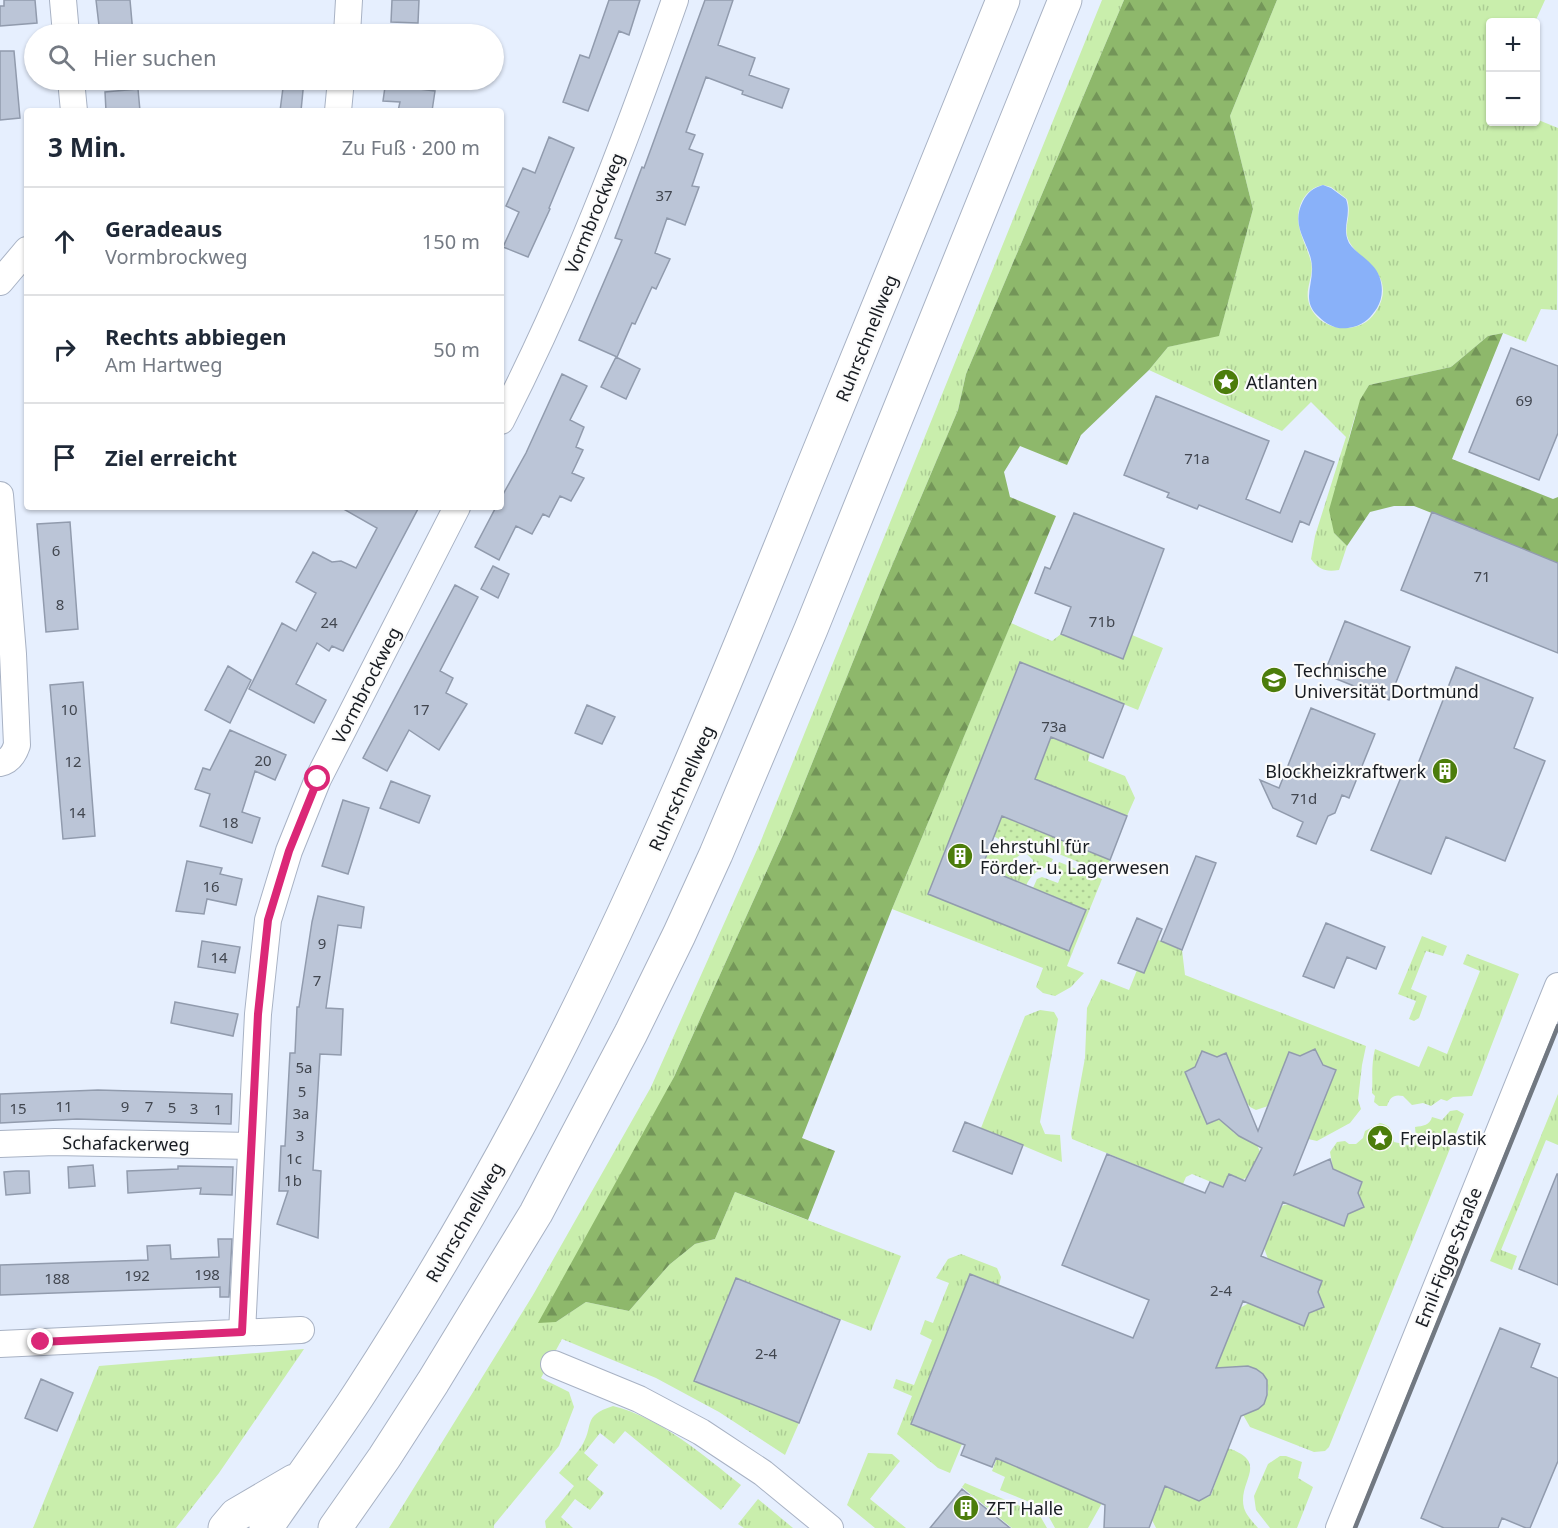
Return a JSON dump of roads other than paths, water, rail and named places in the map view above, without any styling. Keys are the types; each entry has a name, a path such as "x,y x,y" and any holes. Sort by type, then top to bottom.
{"highway":[{"name":"Ruhrschnellweg","path":"266,1528 361,1392 417,1302 474,1206 543,1080 603,961 711,720 1003,0"},
{"path":"335,1528 384,1458 469,1326 536,1213 626,1043 679,935 812,629 1065,0"},
{"path":"359,1528 384,1458"},
{"path":"225,1528 236,1515 300,1477"}],"street":[{"path":"63,0 65,24"},
{"path":"348,24 349,0"},
{"name":"Vormbrockweg","path":"504,415 559,299 642,94 675,0"},
{"path":"72,90 74,108"},
{"path":"338,108 340,90"},
{"path":"0,282 24,254"},
{"path":"0,495 13,654 16,745 13,755 0,764"},
{"name":"Vormbrockweg","path":"242,1332 258,1014 268,920 289,851 318,779 455,510"},
{"name":"Emil-Figge-Straße","path":"1339,1528 1558,986"},
{"name":"Schafackerweg","path":"0,1144 55,1142 251,1146"},
{"path":"0,1344 301,1330"},
{"path":"554,1364 646,1403 701,1432 763,1473 830,1528"}],"water":[{"path":"1323,185 1346,199 1348,211 1346,232 1349,243 1376,269 1381,280 1382,292 1377,308 1367,320 1348,328 1334,327 1325,322 1310,304 1311,258 1298,219 1299,211 1307,195"}],"railway":[{"path":"1355,1528 1558,1026"}],"place":[{"name":"Atlanten","path":"1226,382"},
{"name":"Technische Universität Dortmund","path":"1274,680"},
{"name":"Blockheizkraftwerk","path":"1445,771"},
{"name":"Lehrstuhl für Förder- u. Lagerwesen","path":"960,856"},
{"name":"Freiplastik","path":"1380,1138"},
{"name":"ZFT Halle","path":"966,1508"}]}
